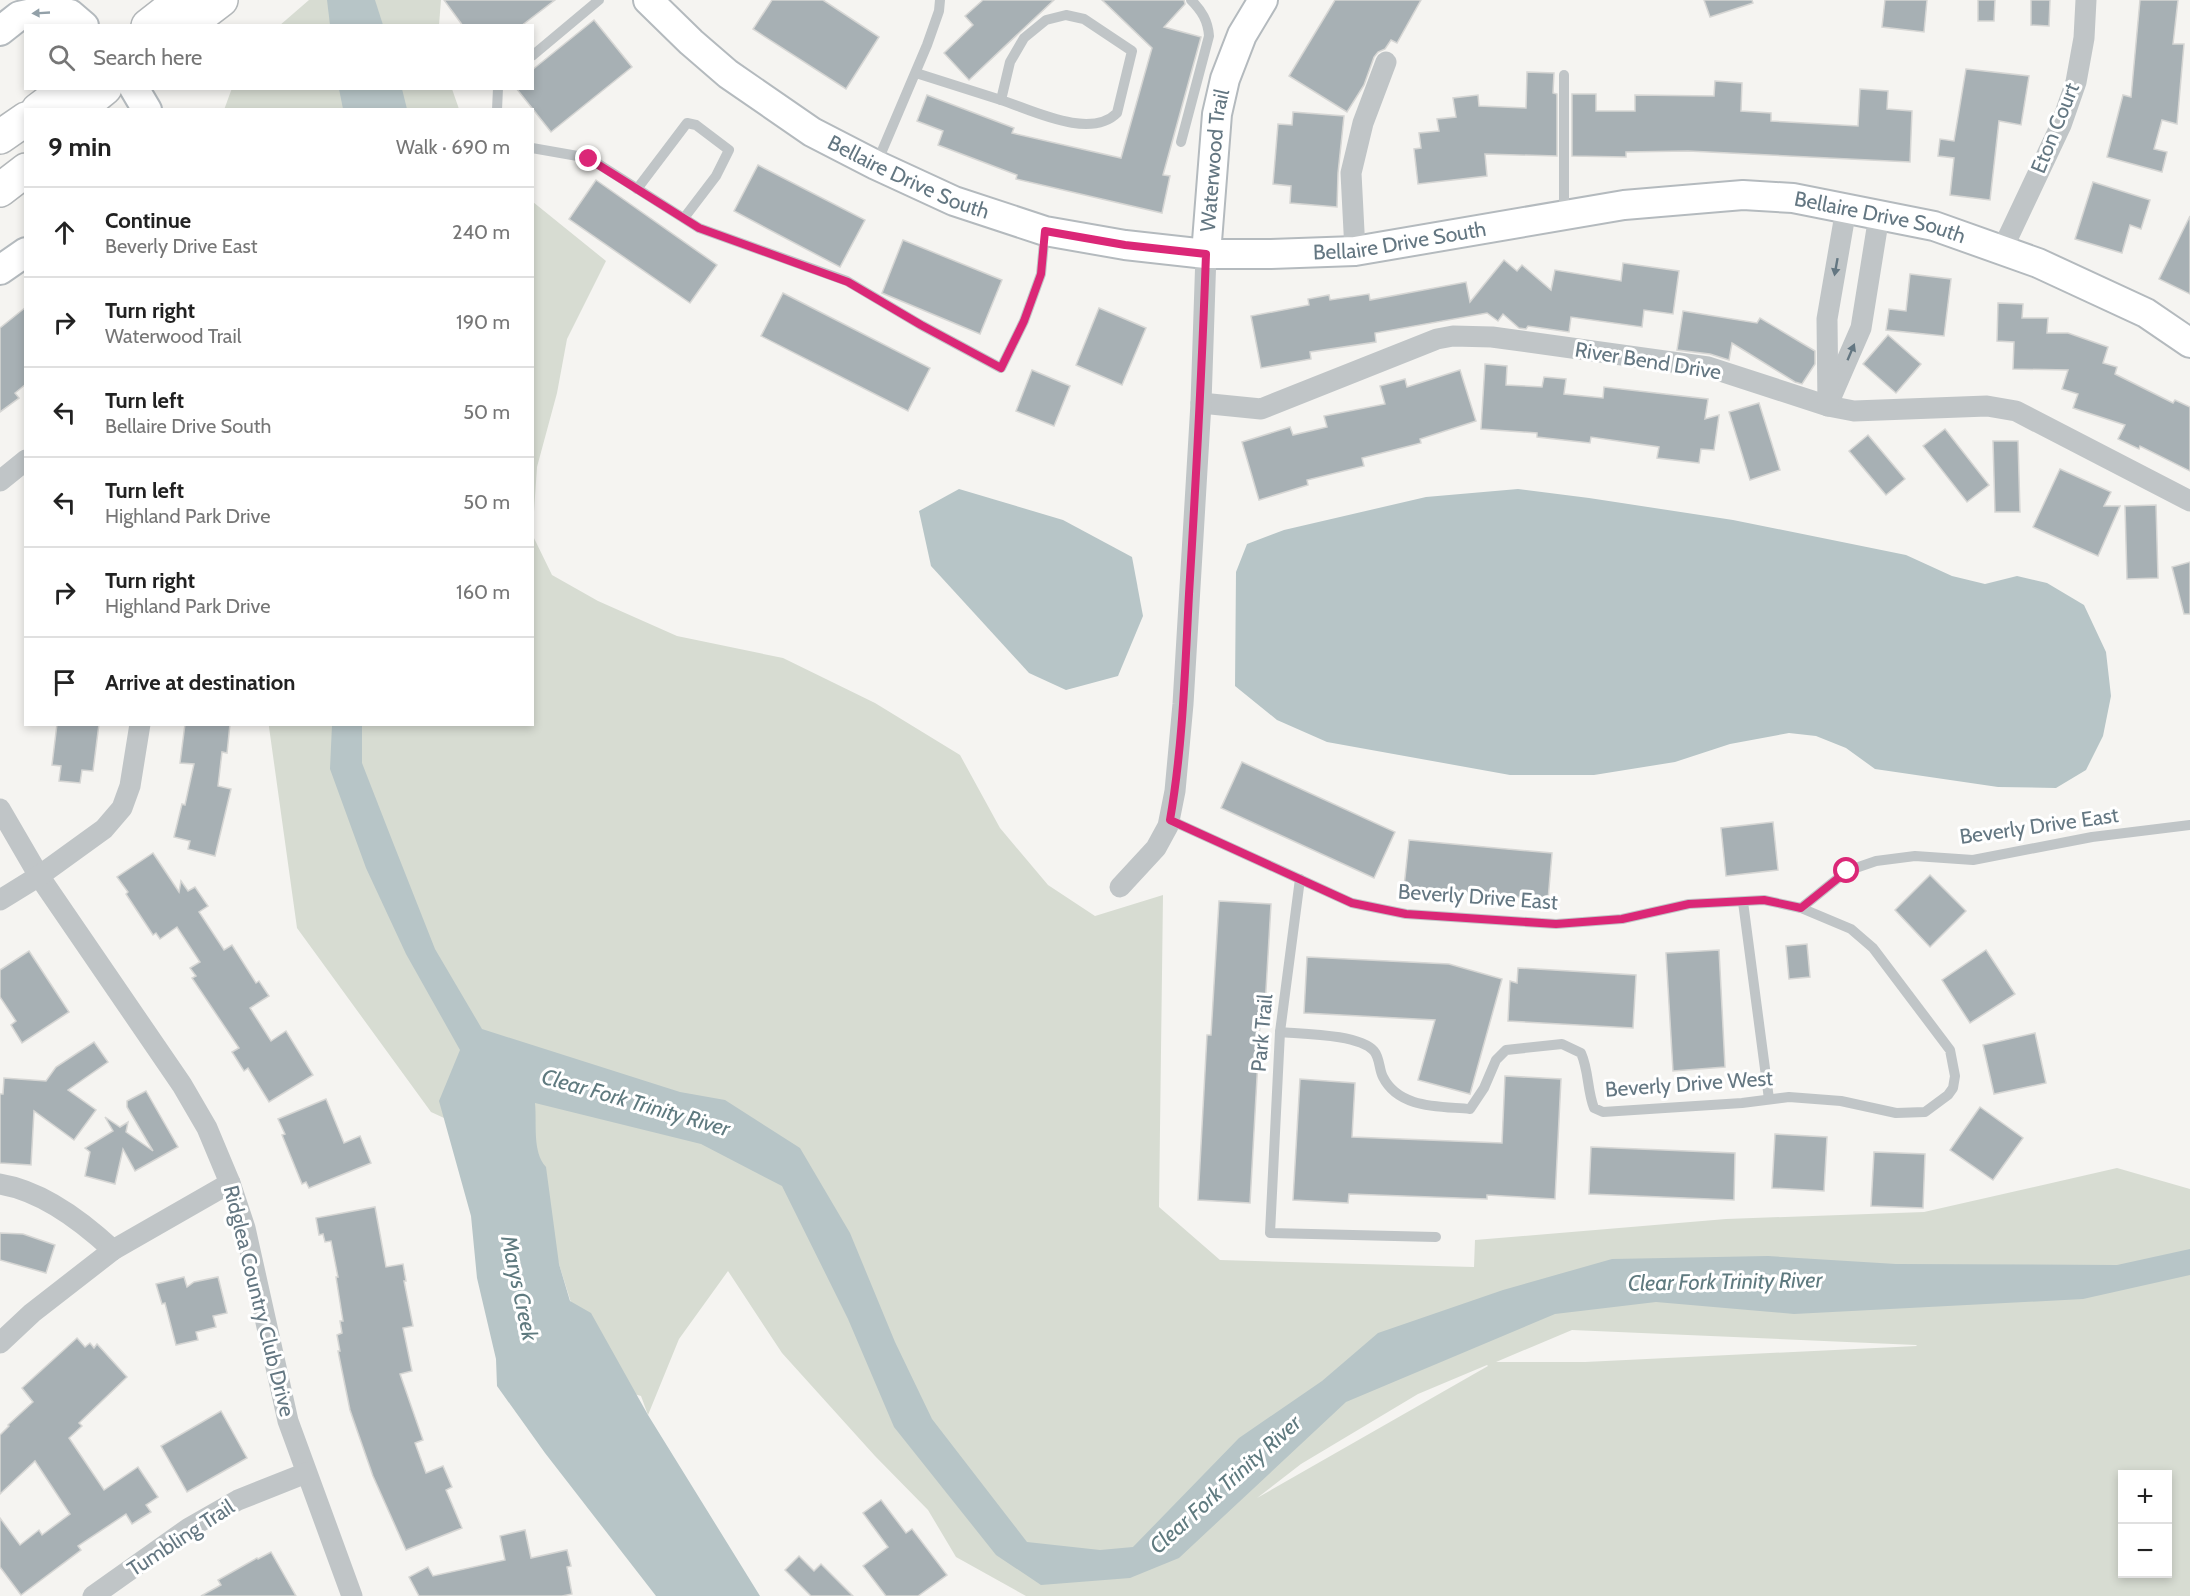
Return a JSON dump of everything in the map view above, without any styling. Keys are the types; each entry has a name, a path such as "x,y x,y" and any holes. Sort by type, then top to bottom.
{"highway":[{"path":"151,24 182,0"},
{"path":"191,24 221,0"},
{"path":"45,108 82,97"},
{"path":"0,137 24,120"},
{"path":"0,169 24,151"},
{"path":"0,190 24,172"}],"street":[{"name":"Bellaire Drive South","path":"648,0 728,74 812,132 954,201 1045,231 1125,245 1206,254 1355,251 1624,205 1743,195 1793,198 1934,226 2038,263 2146,313 2190,343"},
{"name":"Waterwood Trail","path":"1120,887 1156,848 1170,820 1175,791 1183,704 1201,403 1206,254 1217,114 1225,79 1242,35 1263,0"},
{"name":"Eton Court","path":"2002,250 2061,125 2076,82 2084,38 2086,0"},
{"path":"0,31 19,16 42,11 70,14 82,24"},
{"path":"1355,251 1352,173 1363,123 1386,63"},
{"path":"135,90 146,108"},
{"path":"1828,406 1827,319 1846,209"},
{"path":"1828,406 1861,328 1879,216"},
{"path":"0,270 24,253"},
{"name":"River Bend Drive","path":"1201,403 1261,409 1437,339 1453,336 1492,337 1708,368 1828,406 1854,411 1987,406 2016,411 2190,501"},
{"path":"0,481 24,462"},
{"path":"0,900 39,876 104,829 122,808 130,786 140,726"},
{"name":"Ridglea Country Club Drive","path":"0,809 39,876 182,1084 207,1128 230,1183 245,1228 288,1421 352,1596"},
{"path":"2,1336 113,1250 230,1183"},
{"path":"0,1184 50,1201 92,1231 113,1250"},
{"name":"Tumbling Trail","path":"93,1596 189,1528 238,1500 306,1473"}],"lane":[{"path":"534,54 599,0"},
{"path":"876,165 916,73 939,11 940,0"},
{"path":"1181,142 1209,36 1209,26 1191,0"},
{"path":"916,73 1070,123 1091,124 1110,120 1117,112 1132,51 1084,19 1066,15 1046,20 1024,38 1010,62 1001,100"},
{"path":"1564,75 1564,215"},
{"path":"497,108 498,90"},
{"path":"637,189 687,123 696,126 729,150 716,176 684,218"},
{"path":"534,148 589,159 699,228 848,282 1001,368 1024,321 1041,274 1045,231"},
{"name":"Beverly Drive East","path":"1170,820 1352,903 1406,914 1556,924 1622,919 1689,904 1764,900 1801,908 1851,929 1873,948 1909,996"},
{"name":"Beverly Drive East","path":"1801,908 1847,871 1876,861 1915,856 1973,860 2092,837 2190,825"},
{"name":"Park Trail","path":"1300,879 1280,1032 1270,1233 1436,1236"},
{"path":"1743,902 1769,1099"},
{"name":"Beverly Drive West","path":"1280,1032 1361,1043 1374,1052 1383,1077 1391,1089 1415,1104 1470,1109 1484,1088 1496,1060 1506,1050 1562,1044 1581,1053 1586,1065 1589,1096 1594,1108 1603,1112 1789,1096 1842,1101 1896,1113 1925,1112 1948,1095 1953,1088 1955,1076 1950,1050 1909,996"}],"shaded area":[{"path":"309,0 441,0 439,24 281,24"},
{"path":"231,90 452,90 459,108 225,108"},
{"path":"534,203 606,261 567,339 557,393 537,467 534,512"},
{"path":"534,538 552,575 598,601 677,636 783,658 875,703 960,755 1000,828 1048,885 1095,916 1163,895 1159,1207 1220,1260 1474,1267 1475,1240 1726,1219 1924,1212 2117,1168 2190,1189 2190,1596 1026,1596 956,1557 928,1510 875,1456 782,1353 728,1271 679,1339 648,1415 641,1396 596,1383 525,1155 431,1112 297,928 269,726 534,726","holes":["1572,1330 1917,1346 1585,1362 1496,1362","1488,1366 1257,1498 1301,1464 1418,1394"]}],"water":[{"path":"327,0 375,0 383,24 330,24"},
{"path":"339,90 402,90 407,108 343,108"},
{"path":"959,489 1063,520 1132,557 1143,616 1118,676 1066,690 1029,673 931,566 919,511"},
{"path":"1518,489 1733,520 1906,555 1952,576 1985,584 2017,576 2047,583 2084,605 2106,652 2111,696 2103,736 2086,770 2056,788 1998,787 1875,769 1846,748 1816,736 1789,733 1730,744 1675,762 1594,775 1510,775 1327,742 1277,720 1235,686 1236,572 1247,544 1284,530 1426,497"},
{"path":"332,726 362,726 362,763 435,949 482,1029 680,1092 725,1100 800,1148 850,1233 895,1342 932,1419 1027,1542 1100,1550 1133,1547 1239,1438 1322,1381 1378,1333 1503,1290 1612,1259 1768,1256 1896,1264 2117,1265 2190,1249 2190,1275 2083,1299 1794,1314 1656,1302 1555,1314 1346,1402 1179,1558 1130,1578 1041,1585 996,1555 894,1427 848,1319 782,1186 701,1144 535,1103 537,1145 546,1167 559,1264 570,1301 591,1313 648,1415 760,1596 656,1596 545,1453 497,1386 496,1359 477,1278 471,1216 439,1101 460,1050 406,954 366,868 330,769"}],"building":[{"path":"444,0 555,0 524,24 462,24"},
{"path":"772,0 823,0 879,37 846,89 753,29"},
{"path":"983,0 1054,0 969,80 944,53 973,25 965,16"},
{"path":"1102,0 1184,0 1185,4 1164,27 1201,37 1163,175 1170,176 1162,213 1016,179 1017,175 938,145 943,131 917,121 927,95 1014,128 1012,133 1121,158 1152,48"},
{"path":"1335,0 1421,0 1397,43 1391,40 1385,49 1374,57 1364,85 1347,112 1289,76"},
{"path":"1704,0 1752,0 1753,3 1710,17"},
{"path":"1885,0 1927,0 1924,32 1882,27"},
{"path":"1978,0 1995,0 1994,21 1978,21"},
{"path":"2031,0 2050,0 2049,26 2031,25"},
{"path":"2140,0 2178,0 2173,44 2184,44 2177,124 2162,120 2154,149 2167,152 2162,172 2107,157 2123,95 2131,97"},
{"path":"594,20 632,67 551,132 518,90 534,90 534,68"},
{"path":"1966,69 2029,76 2021,125 1999,121 1990,200 1950,195 1954,158 1938,156 1940,139 1954,141"},
{"path":"1527,72 1554,73 1553,93 1557,94 1557,156 1485,154 1487,176 1418,184 1414,149 1421,148 1419,133 1439,131 1437,119 1456,117 1453,98 1478,95 1479,106 1526,108"},
{"path":"1715,81 1742,83 1741,111 1771,113 1771,121 1858,126 1860,89 1888,91 1887,109 1912,111 1910,162 1688,151 1626,152 1626,157 1572,156 1572,94 1596,94 1596,111 1635,111 1635,95 1714,96"},
{"path":"1293,112 1344,116 1337,207 1290,203 1291,186 1273,184 1278,124 1292,125"},
{"path":"758,165 865,220 840,267 734,211"},
{"path":"596,180 717,265 690,303 569,219"},
{"path":"2093,182 2150,200 2141,229 2130,225 2122,253 2075,239"},
{"path":"2190,216 2190,294 2159,279"},
{"path":"903,240 1002,280 980,334 882,293"},
{"path":"1504,260 1517,271 1522,265 1551,290 1555,270 1621,281 1623,263 1679,271 1673,314 1644,310 1642,327 1571,317 1569,332 1528,326 1526,329 1519,328 1503,314 1498,321 1487,313 1375,333 1376,342 1310,352 1311,359 1261,368 1251,316 1309,305 1308,299 1329,295 1330,300 1369,294 1370,300 1466,282 1470,302"},
{"path":"1910,274 1951,279 1944,336 1886,330 1889,309 1906,311"},
{"path":"783,293 930,368 908,411 761,336"},
{"path":"1998,303 2023,304 2022,318 2048,318 2047,333 2068,333 2108,347 2103,363 2117,367 2115,374 2173,403 2175,400 2190,407 2190,471 2140,446 2139,449 2118,439 2125,425 2073,408 2078,394 2062,389 2068,370 2013,369 2014,342 1997,341"},
{"path":"1099,308 1146,328 1122,385 1076,365"},
{"path":"24,309 24,386 15,393 19,398 0,412 0,328"},
{"path":"1683,311 1757,323 1760,318 1815,351 1815,364 1802,384 1795,382 1732,343 1729,360 1710,354 1677,350"},
{"path":"1888,335 1921,364 1896,393 1863,364"},
{"path":"1485,364 1507,366 1506,385 1542,387 1544,377 1566,379 1564,394 1603,398 1604,387 1708,399 1705,419 1719,415 1714,450 1701,449 1699,463 1657,458 1659,447 1591,437 1590,443 1537,437 1537,433 1481,429"},
{"path":"1032,370 1070,386 1054,426 1016,411"},
{"path":"1460,370 1476,421 1420,439 1421,443 1362,458 1364,466 1307,480 1308,485 1259,500 1242,442 1290,427 1293,435 1327,427 1324,416 1385,404 1380,386 1405,379 1407,387"},
{"path":"1759,403 1780,470 1750,480 1729,412"},
{"path":"1945,429 1989,485 1967,502 1923,446"},
{"path":"1868,435 1905,479 1886,495 1849,451"},
{"path":"1993,441 2018,441 2020,512 1995,512"},
{"path":"2060,469 2111,492 2104,506 2120,506 2098,556 2033,527"},
{"path":"2156,505 2158,578 2127,579 2125,506"},
{"path":"2190,562 2190,614 2184,614 2172,567"},
{"path":"57,726 99,726 93,771 82,770 80,783 59,781 61,766 52,765"},
{"path":"185,726 230,726 227,753 222,752 218,786 231,789 215,856 188,849 190,841 174,837 182,804 185,805 194,764 180,763"},
{"path":"1242,762 1395,832 1374,878 1221,808"},
{"path":"1773,822 1778,870 1726,876 1721,828"},
{"path":"1409,840 1552,853 1548,900 1404,887"},
{"path":"153,853 179,892 181,881 188,891 195,887 208,906 199,912 224,950 232,945 256,983 259,981 269,996 250,1008 271,1041 286,1031 313,1075 269,1102 248,1068 244,1071 232,1052 239,1048 192,978 196,976 190,968 200,962 177,927 160,939 156,933 153,935 117,877"},
{"path":"1930,875 1966,911 1930,947 1895,910"},
{"path":"1219,901 1271,904 1264,1024 1260,1024 1250,1203 1198,1200 1207,1035 1211,1035"},
{"path":"1807,944 1810,977 1789,979 1786,946"},
{"path":"1719,950 1725,1067 1673,1071 1666,953"},
{"path":"1986,950 2015,994 1970,1023 1942,980"},
{"path":"29,951 69,1012 22,1043 11,1025 16,1021 0,997 0,970"},
{"path":"1307,957 1449,964 1502,979 1470,1094 1418,1080 1435,1020 1304,1013"},
{"path":"1518,968 1636,975 1633,1028 1508,1021 1510,981 1517,983"},
{"path":"2035,1033 2046,1083 1994,1094 1983,1045"},
{"path":"94,1042 108,1062 68,1090 96,1110 74,1140 34,1111 31,1165 0,1163 0,1094 3,1094 4,1078 46,1081 56,1067"},
{"path":"1505,1076 1561,1079 1555,1199 1487,1195 1487,1199 1349,1194 1348,1203 1293,1200 1300,1079 1355,1083 1352,1137 1502,1143"},
{"path":"146,1091 178,1147 135,1171 123,1149 115,1184 85,1176 90,1152 85,1148 113,1131 105,1117 120,1127 128,1122 126,1132 153,1151 127,1107 127,1101"},
{"path":"326,1099 344,1143 360,1136 371,1163 309,1188 306,1182 302,1184 278,1119"},
{"path":"1980,1107 2023,1138 1993,1180 1950,1150"},
{"path":"1775,1134 1827,1137 1824,1191 1772,1188"},
{"path":"1591,1147 1735,1153 1734,1200 1589,1194"},
{"path":"1874,1152 1925,1154 1923,1208 1871,1206"},
{"path":"375,1207 386,1267 403,1264 406,1281 404,1281 413,1326 403,1328 412,1371 400,1374 423,1440 415,1443 426,1473 443,1466 452,1487 446,1490 462,1528 406,1550 373,1476 350,1410 338,1351 340,1351 337,1335 342,1333 340,1321 343,1321 336,1277 338,1277 331,1241 325,1242 323,1234 319,1235 316,1218"},
{"path":"0,1233 23,1234 55,1245 46,1273 0,1260"},
{"path":"184,1277 187,1287 194,1282 218,1277 227,1313 213,1316 216,1327 196,1332 198,1340 176,1345 165,1303 162,1304 156,1284"},
{"path":"77,1338 85,1347 90,1343 94,1348 97,1344 127,1377 79,1423 82,1426 69,1438 104,1490 138,1467 158,1497 146,1505 151,1512 132,1524 126,1514 78,1546 81,1550 21,1595 0,1567 0,1518 20,1545 39,1530 42,1535 70,1514 35,1461 0,1494 0,1435 33,1402 22,1388"},
{"path":"221,1411 247,1458 187,1492 161,1446"},
{"path":"881,1500 906,1533 912,1529 947,1575 918,1596 886,1596 863,1566 888,1547 863,1513"},
{"path":"525,1530 531,1558 567,1550 571,1566 567,1567 572,1594 562,1596 419,1596 409,1577 428,1567 433,1576 505,1560 500,1536"},
{"path":"271,1552 296,1596 201,1596 221,1585 218,1580"},
{"path":"799,1556 814,1571 821,1564 853,1596 811,1596 785,1570"}],"route":[{"path":"589,159 699,228 848,282 1001,368 1024,321 1041,274 1045,231 1125,245 1206,254 1201,403 1183,704 1170,820 1352,903 1406,914 1556,924 1622,919 1689,904 1764,900 1801,908 1847,871"}],"water label":[{"name":"Clear Fork Trinity River","path":"636,1102"},
{"name":"Clear Fork Trinity River","path":"1725,1281"},
{"name":"Marys Creek","path":"520,1288"},
{"name":"Clear Fork Trinity River","path":"1225,1484"}]}
